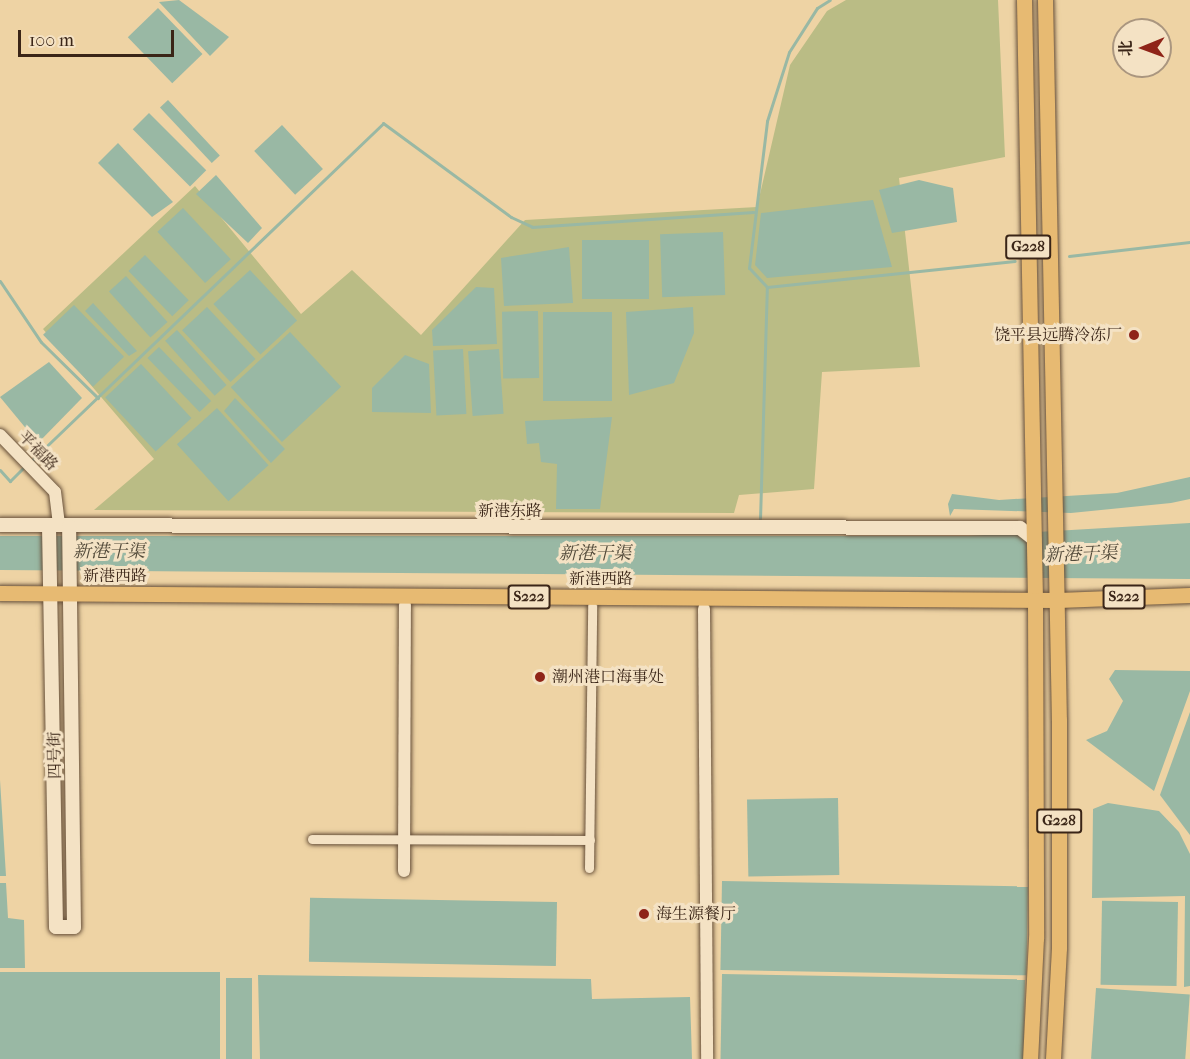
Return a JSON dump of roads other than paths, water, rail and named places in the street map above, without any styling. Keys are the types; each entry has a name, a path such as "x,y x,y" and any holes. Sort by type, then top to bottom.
{"main road":[{"name":"G228","path":"1024,0 1034,493 1029,527 1035,594 1036,938 1030,1059"},
{"name":"G228","path":"1045,0 1058,582 1059,948 1053,1059"},
{"path":"1028,238 1051,236"},
{"name":"新港东路","path":"0,525 1029,527"},
{"name":"四号街","path":"59,526 68,583 74,927 56,927 49,584 59,526"},
{"name":"新港西路","path":"0,593 1035,594 1058,600"},
{"name":"S222","path":"1058,600 1190,595"}],"street":[{"name":"平福路","path":"0,435 54,492 59,526"},
{"path":"404,871 405,605"},
{"path":"590,868 592,606"},
{"path":"704,609 707,1059"},
{"path":"312,839 590,840"}],"water":[{"path":"179,0 229,37 210,56 159,2"},
{"path":"158,8 202,54 172,83 128,37"},
{"path":"168,100 220,156 212,163 160,108"},
{"path":"149,113 206,170 190,187 133,129"},
{"path":"282,125 323,169 295,195 254,151"},
{"path":"118,143 173,202 152,217 98,163"},
{"path":"216,175 262,228 248,243 196,194"},
{"path":"919,180 953,188 957,222 892,233 879,190"},
{"path":"873,200 892,267 767,278 755,265 761,213"},
{"path":"183,208 231,259 205,283 157,232"},
{"path":"723,232 725,295 662,297 660,234"},
{"path":"582,240 649,240 649,299 582,299"},
{"path":"569,247 573,303 504,306 501,258"},
{"path":"145,255 189,300 172,316 128,271"},
{"path":"250,270 297,320 260,355 213,304"},
{"path":"126,276 167,322 150,337 109,291"},
{"path":"476,287 494,288 497,344 433,346 432,330"},
{"path":"93,303 137,351 129,356 85,311"},
{"path":"74,305 124,357 93,387 43,335"},
{"path":"207,307 255,359 231,382 182,330"},
{"path":"693,307 694,333 674,383 629,395 626,312"},
{"path":"538,311 539,378 503,379 502,312"},
{"path":"543,312 612,312 612,401 543,401"},
{"path":"177,330 227,385 215,396 165,341"},
{"path":"290,332 341,387 282,442 231,387"},
{"path":"159,347 211,401 200,412 147,358"},
{"path":"463,349 466,414 436,415 433,351"},
{"path":"499,349 504,414 473,416 468,351"},
{"path":"405,355 429,364 431,413 372,412 372,388"},
{"path":"49,362 82,398 38,443 0,397"},
{"path":"141,364 191,418 156,452 105,397"},
{"path":"235,398 285,449 271,463 224,411"},
{"path":"217,408 269,465 228,501 177,444"},
{"path":"612,417 600,509 556,509 557,464 541,462 539,443 527,444 525,421"},
{"path":"1190,477 1190,499 1171,503 1071,513 954,509 950,516 948,504 952,494 999,500 1117,493"},
{"name":"新港干渠","path":"1190,523 1190,579 0,570 0,536 968,536"},
{"path":"1115,670 1190,671 1190,691 1154,791 1086,740 1107,731 1123,701 1109,679"},
{"path":"1190,712 1190,835 1160,795"},
{"path":"0,780 6,876 0,876"},
{"path":"838,798 839,875 748,877 747,800"},
{"path":"1108,803 1159,811 1179,832 1190,854 1190,986 1184,987 1185,896 1092,898 1093,809"},
{"path":"722,881 1028,886 1026,975 720,970"},
{"path":"0,883 6,883 8,918 24,920 25,968 0,968"},
{"path":"310,898 557,902 556,966 309,962"},
{"path":"1102,901 1178,902 1177,986 1101,985"},
{"path":"0,972 220,972 220,1059 0,1059"},
{"path":"722,974 1025,979 1024,1059 721,1059"},
{"path":"258,975 591,979 592,999 690,997 692,1059 260,1059"},
{"path":"226,978 252,978 252,1059 226,1059"},
{"path":"1096,988 1190,995 1185,1059 1091,1059"}],"waterway":[{"path":"767,287 749,268 767,121 789,52 817,8 830,0"},
{"path":"31,461 383,123 511,217 532,227 753,212"},
{"path":"1069,256 1190,242"},
{"path":"760,519 767,287 1015,261"},
{"path":"0,281 41,342 98,398"},
{"path":"0,470 10,481 26,465"}],"place":[{"name":"饶平县远腾冷冻厂","path":"1134,335"},
{"name":"潮州港口海事处","path":"540,677"},
{"name":"海生源餐厅","path":"644,914"}]}
